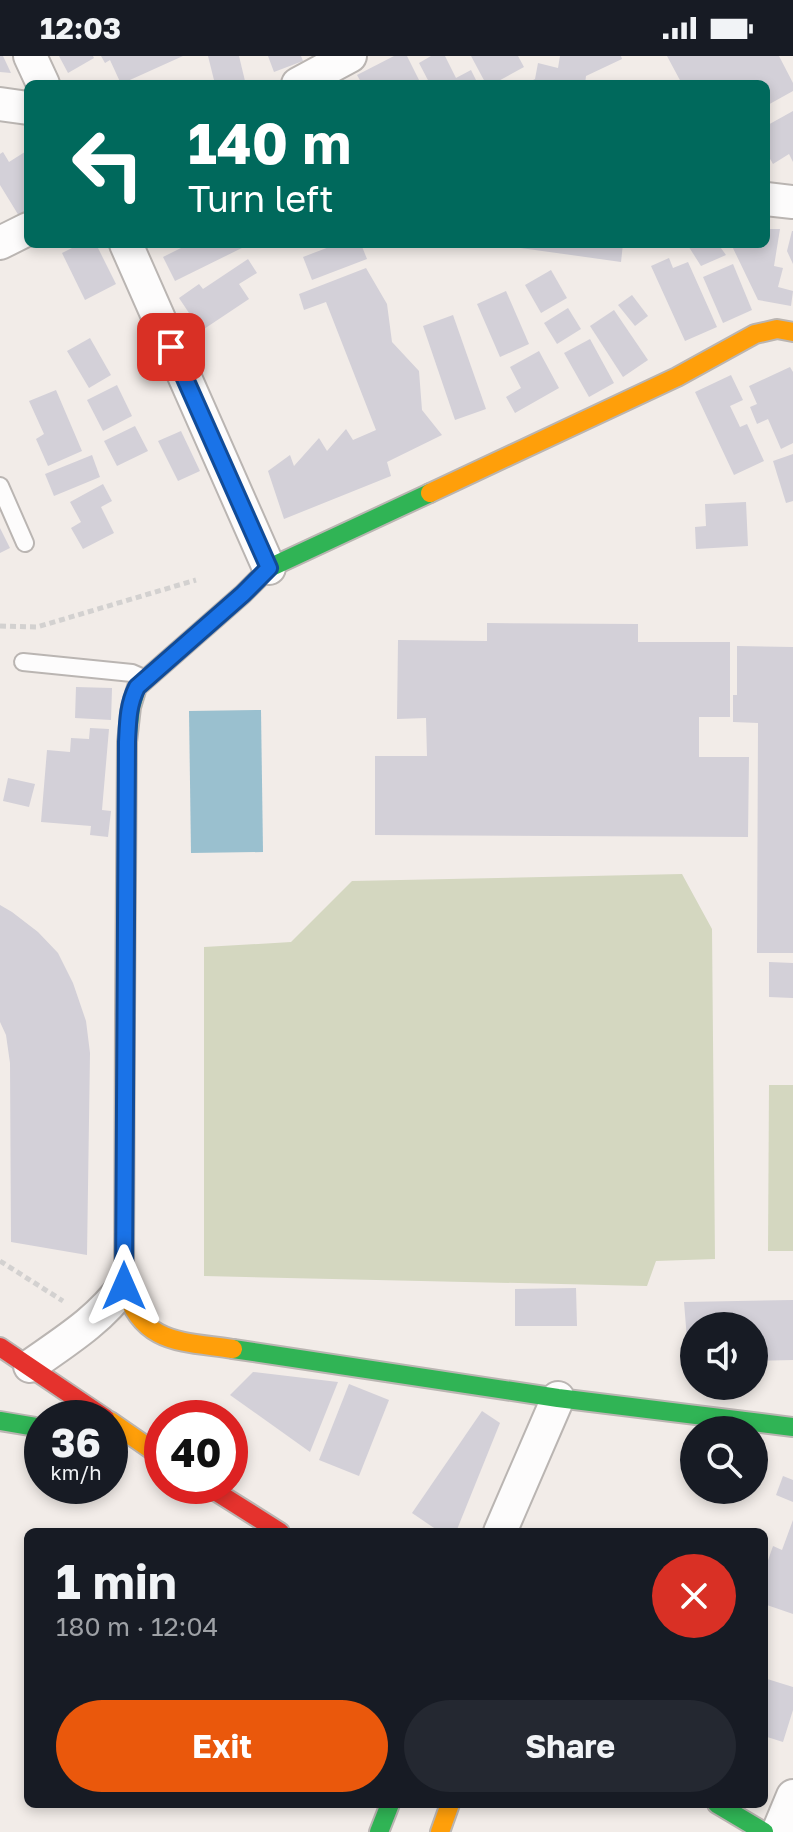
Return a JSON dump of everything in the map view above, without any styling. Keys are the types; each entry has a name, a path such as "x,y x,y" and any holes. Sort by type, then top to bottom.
{"main road":[{"path":"793,332 777,329 755,334 581,424 269,568 137,687 131,700 127,742 124,1286 132,1312 165,1338 558,1398 793,1427"},
{"path":"0,1347 79,1400"},
{"path":"0,1421 24,1425"},
{"path":"236,1504 274,1528"},
{"path":"379,1832 388,1808"},
{"path":"440,1832 449,1808"},
{"path":"724,1808 764,1832"}],"street":[{"path":"30,56 41,80"},
{"path":"305,80 347,57"},
{"path":"0,104 24,107"},
{"path":"770,199 793,202"},
{"path":"0,243 24,231"},
{"path":"128,248 269,568"},
{"path":"30,1366 94,1320 124,1286"},
{"path":"502,1528 558,1398"},
{"path":"778,1832 793,1796"}],"lane":[{"path":"0,486 25,543"},
{"path":"23,662 132,673 147,679"}],"path":[{"path":"0,626 37,627 205,577"}],"green space":[{"path":"682,874 712,929 715,1259 656,1261 647,1286 204,1276 204,947 291,942 352,881"},
{"path":"769,1085 793,1085 793,1251 768,1251"}],"water":[{"path":"261,710 263,852 191,853 189,711"}],"building":[{"path":"0,56 3,56 11,73 0,72"},
{"path":"59,56 93,56 94,58 68,73"},
{"path":"101,56 183,56 130,80 119,80 110,60 105,63"},
{"path":"208,56 239,56 245,80 214,80"},
{"path":"268,56 301,56 303,61 274,72"},
{"path":"394,56 407,56 419,80 360,80 357,75"},
{"path":"431,56 445,56 456,78 471,70 476,80 428,80 419,63"},
{"path":"471,56 518,56 524,67 500,80 484,80"},
{"path":"560,56 621,56 622,59 586,76 586,80 533,80 538,63 558,68"},
{"path":"667,56 779,56 793,83 793,91 770,104 770,80 680,80"},
{"path":"793,111 793,162 789,154 773,164 770,159 770,124"},
{"path":"3,152 9,162 24,153 24,213 19,216 0,185 0,154"},
{"path":"770,229 780,229 774,266 783,268 778,287 793,291 791,306 758,300 733,248 770,248"},
{"path":"793,231 793,264 787,251"},
{"path":"72,248 98,248 116,284 85,300 62,253"},
{"path":"181,248 242,248 175,281 163,257"},
{"path":"327,248 363,248 367,259 312,280 303,257"},
{"path":"521,248 623,248 621,262"},
{"path":"690,248 721,248 726,255 701,266"},
{"path":"669,258 673,268 688,262 717,327 685,341 651,266"},
{"path":"248,259 257,273 239,284 249,299 201,331 179,298 199,284 203,289"},
{"path":"733,264 752,310 723,323 703,277"},
{"path":"366,268 387,304 392,342 419,371 422,410 442,435 387,462 391,476 284,519 268,471 290,455 294,466 319,438 327,451 346,429 353,440 376,430 326,302 304,310 299,294"},
{"path":"551,270 567,298 541,313 525,285"},
{"path":"506,291 529,344 500,357 477,304"},
{"path":"632,295 648,316 635,326 618,305"},
{"path":"568,308 581,329 557,344 544,323"},
{"path":"614,310 648,360 623,377 590,326"},
{"path":"453,315 486,409 455,420 423,326"},
{"path":"90,338 111,375 89,388 67,351"},
{"path":"590,339 614,383 589,397 564,353"},
{"path":"539,351 559,388 515,413 506,397 521,388 510,367"},
{"path":"790,367 793,372 793,443 781,449 768,419 757,424 750,407 757,404 749,386"},
{"path":"731,375 743,400 730,406 740,427 747,424 764,461 734,475 695,392"},
{"path":"117,385 132,416 103,431 87,400"},
{"path":"56,390 82,451 48,466 36,439 44,434 29,401"},
{"path":"135,426 148,451 117,466 104,441"},
{"path":"181,431 200,471 178,481 158,441"},
{"path":"793,454 793,501 786,503 773,461"},
{"path":"92,455 100,477 54,496 45,474"},
{"path":"103,484 112,501 101,507 114,533 83,549 71,528 81,522 70,502"},
{"path":"746,502 748,546 696,549 695,527 706,526 705,504"},
{"path":"0,528 10,548 0,553"},
{"path":"487,623 638,624 638,642 730,642 730,717 699,717 699,757 749,757 748,837 375,835 375,756 427,756 426,718 397,719 398,640 487,641"},
{"path":"737,646 793,647 793,953 757,953 758,723 733,722 733,695 737,695"},
{"path":"76,687 112,688 111,720 75,718"},
{"path":"90,728 109,729 102,810 111,811 108,837 90,835 91,826 41,822 47,750 70,752 71,738 89,739"},
{"path":"8,778 35,784 29,807 3,801"},
{"path":"0,905 38,932 58,953 73,983 86,1021 90,1053 87,1255 11,1242 10,1063 6,1035 0,1022"},
{"path":"769,962 793,963 793,998 769,997"},
{"path":"576,1288 577,1326 515,1326 515,1289"},
{"path":"793,1300 793,1360 768,1361 768,1312 685,1312 684,1302"},
{"path":"253,1372 338,1382 310,1452 248,1408 248,1400 237,1400 230,1395"},
{"path":"349,1384 389,1400 359,1476 319,1460"},
{"path":"482,1411 500,1423 458,1528 434,1528 412,1513"},
{"path":"783,1476 793,1480 793,1502 776,1495"},
{"path":"793,1520 793,1614 768,1605 768,1560 773,1546 782,1550"},
{"path":"768,1679 793,1687 793,1710 783,1742 768,1737"}],"traffic: fast":[{"path":"125,1016 127,742 137,687 269,568 430,493"},
{"path":"233,1349 558,1398 793,1427"},
{"path":"0,1421 24,1425"},
{"path":"379,1832 388,1808"},
{"path":"724,1808 764,1832"}],"traffic: slow":[{"path":"430,493 677,377 755,334 777,329 793,332"},
{"path":"125,1016 124,1286 141,1320 153,1330 180,1341 233,1349"},
{"path":"128,1433 144,1445"},
{"path":"440,1832 449,1808"}],"traffic: jam":[{"path":"0,1347 78,1400"},
{"path":"236,1504 274,1528"}],"route":[{"path":"124,1286 128,713 137,687 269,568 171,347"}]}
